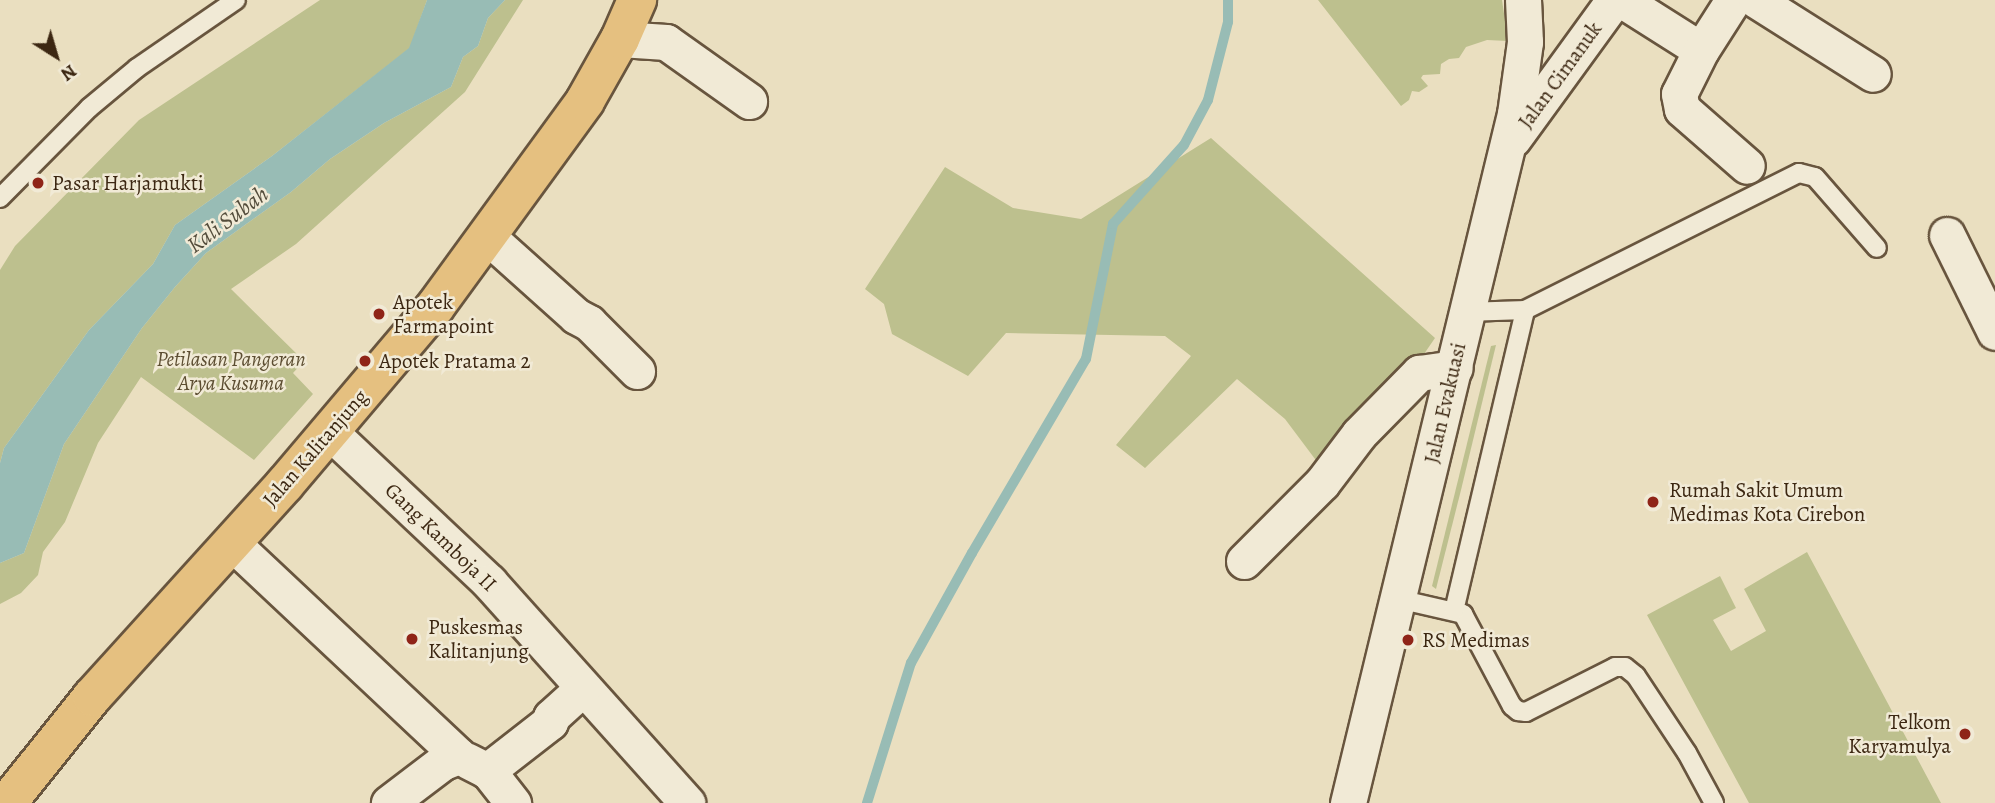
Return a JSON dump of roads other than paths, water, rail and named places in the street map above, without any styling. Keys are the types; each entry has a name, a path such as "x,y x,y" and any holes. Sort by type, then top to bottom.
{"main road":[{"name":"Jalan Kalitanjung","path":"7,803 92,697 330,432 435,307 584,101 620,39 636,0"}],"street":[{"name":"Jalan Evakuasi","path":"1348,803 1455,368 1522,75 1523,0"},
{"name":"Jalan Cimanuk","path":"1505,150 1614,0"},
{"path":"1622,0 1701,50"},
{"path":"1733,0 1701,50 1679,94 1682,109 1747,166"},
{"path":"1756,0 1873,74"},
{"path":"620,39 666,42 709,69 749,101"},
{"path":"1947,235 1995,332"},
{"path":"488,237 576,316 589,323 637,372"},
{"path":"1244,561 1322,483 1359,434 1419,373 1455,368"},
{"name":"Gang Kamboja II","path":"330,432 489,582 687,803"},
{"path":"231,542 513,803"},
{"path":"389,803 443,762 473,764 550,722 551,717 583,688"}],"lane":[{"path":"0,198 89,108 137,68 236,0"},
{"path":"1466,312 1525,310 1799,173 1815,177 1877,248"},
{"path":"1454,611 1525,310"},
{"path":"1398,598 1454,611 1468,620 1512,706 1518,711 1526,712 1615,667 1625,667 1636,676 1680,742 1714,803"}],"water":[{"name":"Kali Subah","path":"427,0 505,0 488,18 478,46 463,57 451,87 384,123 330,159 291,192 206,253 175,287 142,328 64,444 24,553 0,563 0,463 4,448 89,330 153,264 175,225 272,156 409,48"}],"waterway":[{"path":"867,803 911,663 1086,359 1113,224 1184,145 1208,100 1228,22 1228,0"}],"place":[{"name":"Pasar Harjamukti","path":"38,183"},
{"name":"Apotek Farmapoint","path":"379,314"},
{"name":"Apotek Pratama 2","path":"365,361"},
{"name":"Rumah Sakit Umum Medimas Kota Cirebon","path":"1653,502"},
{"name":"Puskesmas Kalitanjung","path":"412,639"},
{"name":"RS Medimas","path":"1408,640"},
{"name":"Telkom Karyamulya","path":"1965,734"}],"park label":[{"name":"Petilasan Pangeran Arya Kusuma","path":"231,371"}]}
